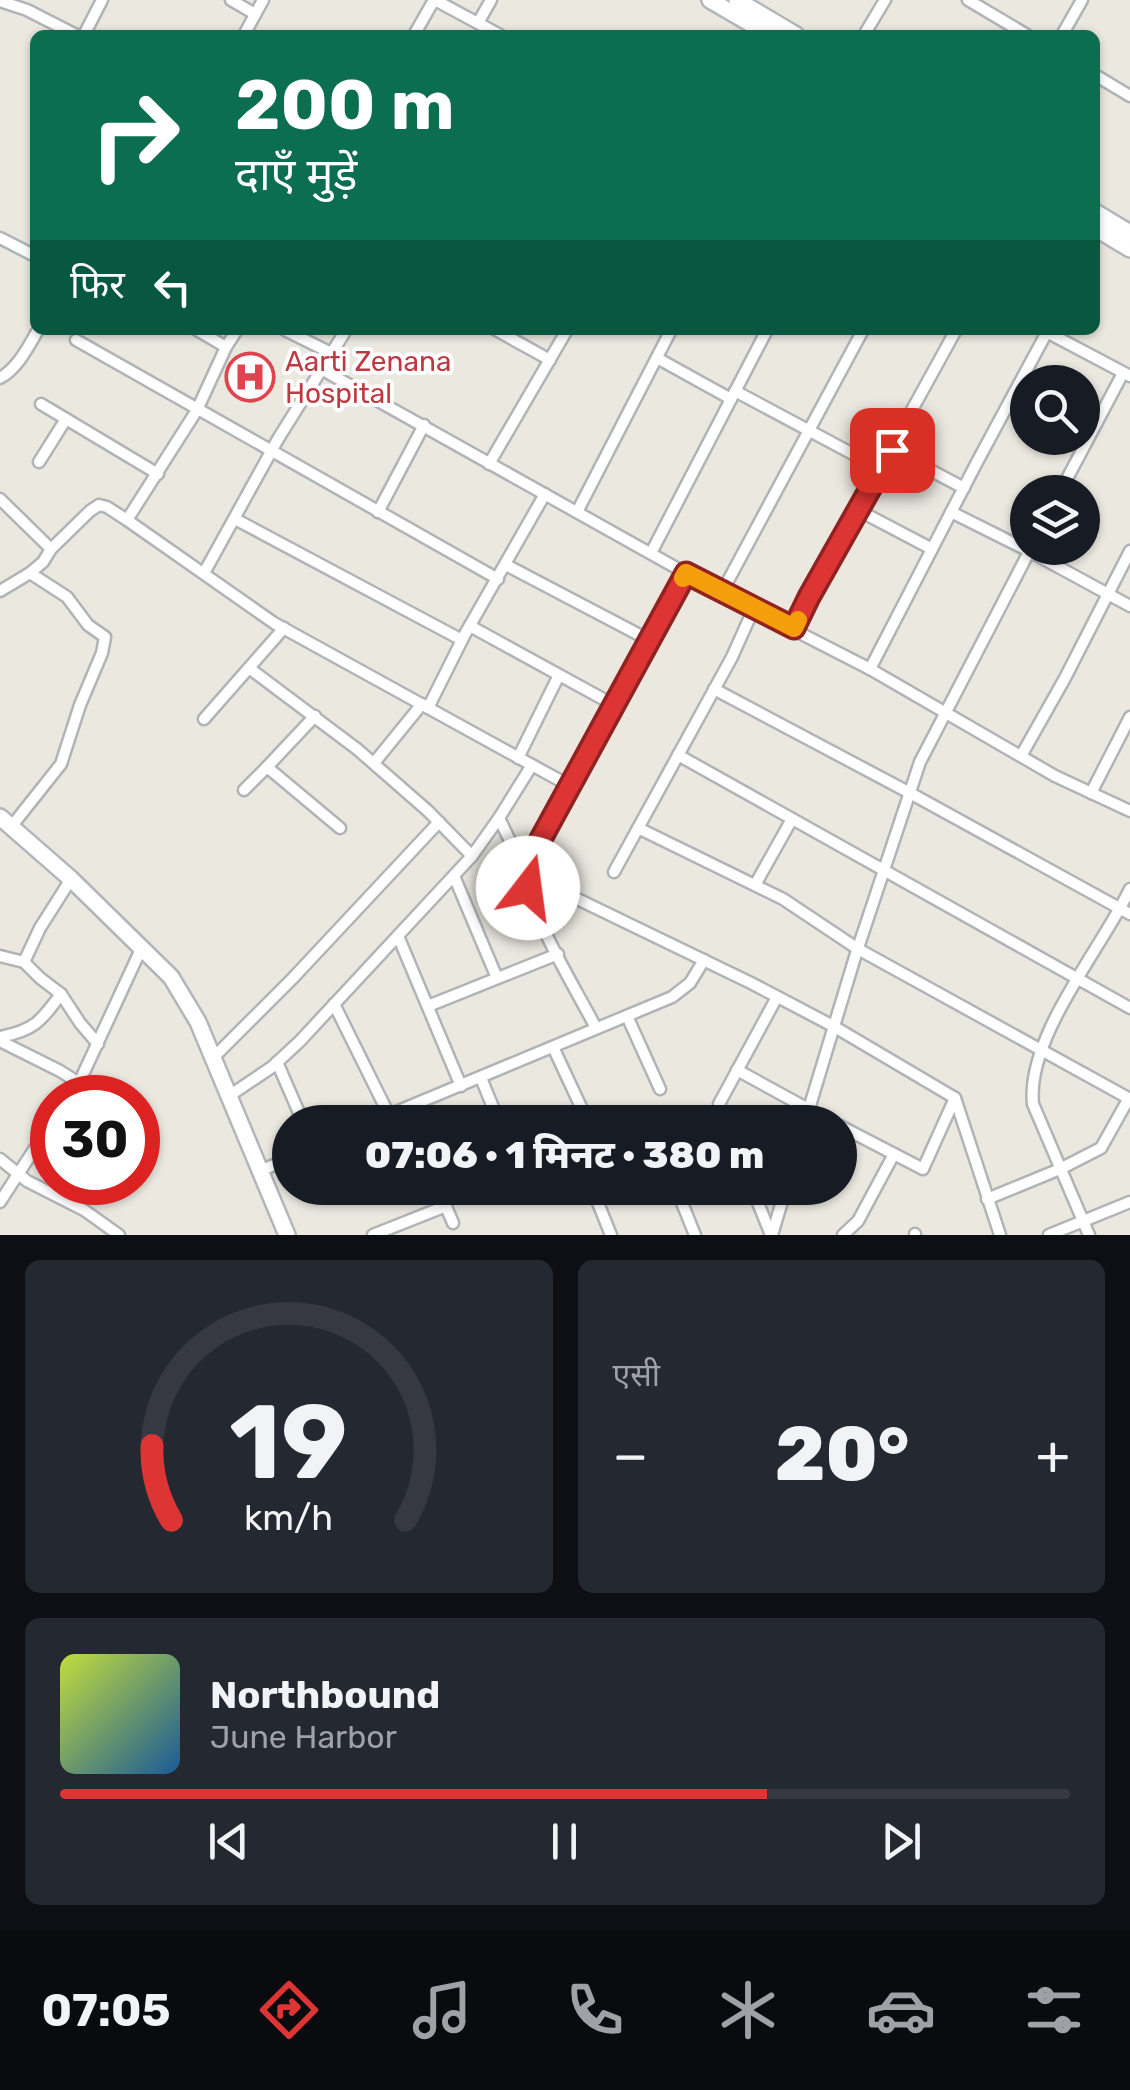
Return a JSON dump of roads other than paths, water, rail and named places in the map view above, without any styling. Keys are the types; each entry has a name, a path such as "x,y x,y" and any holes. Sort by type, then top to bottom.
{"main road":[{"path":"710,0 761,30"},
{"path":"737,0 788,30"},
{"path":"1100,215 1130,233"},
{"path":"1100,231 1130,249"},
{"path":"5,822 72,880 171,977 198,1022 287,1235"}],"street":[{"path":"87,30 102,0"},
{"path":"231,0 255,14"},
{"path":"247,30 262,0"},
{"path":"417,30 434,0 491,30"},
{"path":"478,23 492,0"},
{"path":"867,30 885,0"},
{"path":"968,0 1019,30"},
{"path":"1065,30 1082,0"},
{"path":"0,1 66,30"},
{"path":"1100,78 1130,96"},
{"path":"0,238 30,253"},
{"path":"0,378 22,358 35,335"},
{"path":"206,335 226,347"},
{"path":"128,520 197,410 234,335"},
{"path":"295,335 331,353"},
{"path":"204,572 343,335"},
{"path":"505,335 550,360"},
{"path":"489,464 564,335"},
{"path":"578,512 668,335"},
{"path":"651,552 764,335"},
{"path":"722,592 859,335"},
{"path":"794,628 953,335"},
{"path":"870,669 1043,335"},
{"path":"1053,335 1127,374 1070,475"},
{"path":"76,340 498,579"},
{"path":"657,358 808,430 881,470"},
{"path":"321,369 686,573 870,669 944,714 1130,811"},
{"path":"41,404 158,474"},
{"path":"39,462 66,419"},
{"path":"378,512 424,425"},
{"path":"892,450 964,488"},
{"path":"374,763 425,706 545,494"},
{"path":"0,499 51,549"},
{"path":"0,591 43,562 90,511 107,507 284,628 570,786"},
{"path":"858,510 932,550"},
{"path":"951,512 1010,540"},
{"path":"235,519 462,640"},
{"path":"1021,756 1130,551"},
{"path":"506,565 649,640"},
{"path":"809,1105 920,762 1022,565"},
{"path":"1058,565 1130,606"},
{"path":"5,822 60,764 105,637 88,625 67,597 30,573"},
{"path":"524,870 686,573"},
{"path":"614,872 714,690 754,608"},
{"path":"470,626 614,705"},
{"path":"204,719 284,628"},
{"path":"249,668 374,763 472,856"},
{"path":"518,758 559,675"},
{"path":"714,690 1125,911"},
{"path":"244,790 315,716"},
{"path":"1091,793 1130,717"},
{"path":"678,755 1130,1008"},
{"path":"229,1096 278,1062 454,876 499,818 532,765"},
{"path":"267,767 340,828"},
{"path":"499,818 524,870 536,913 596,1028"},
{"path":"755,885 792,818"},
{"path":"213,1058 439,822"},
{"path":"638,828 783,900 858,949 1129,1099 1100,1148 987,1199"},
{"path":"454,876 497,978"},
{"path":"24,962 40,928 72,880"},
{"path":"1089,1235 1033,1104 1033,1087 1041,1050 1076,978 1125,911 1130,889"},
{"path":"567,894 833,1026 955,1098 1000,1235"},
{"path":"398,936 462,1086"},
{"path":"83,1075 142,948"},
{"path":"428,1006 558,954"},
{"path":"0,956 24,962 61,994 98,1044"},
{"path":"416,1105 672,998 690,983 704,960"},
{"path":"0,1039 19,1034 41,1021 61,994"},
{"path":"718,1105 777,997"},
{"path":"334,1004 384,1105"},
{"path":"627,1016 660,1089"},
{"path":"0,1039 67,1075"},
{"path":"553,1047 580,1105"},
{"path":"278,1062 296,1105"},
{"path":"738,1070 790,1105"},
{"path":"481,1078 492,1105"},
{"path":"857,1135 923,1169 955,1098"},
{"path":"844,1235 858,1221 894,1154"},
{"path":"0,1202 30,1156"},
{"path":"0,1160 27,1181 84,1210 118,1235"},
{"path":"260,1172 272,1166"},
{"path":"1048,1235 1130,1202"},
{"path":"599,1205 611,1235"},
{"path":"683,1205 696,1235"},
{"path":"759,1205 772,1235"},
{"path":"772,1235 781,1205"},
{"path":"372,1235 446,1206 454,1223"}],"place":[{"name":"Aarti Zenana Hospital","path":"250,377"}]}
